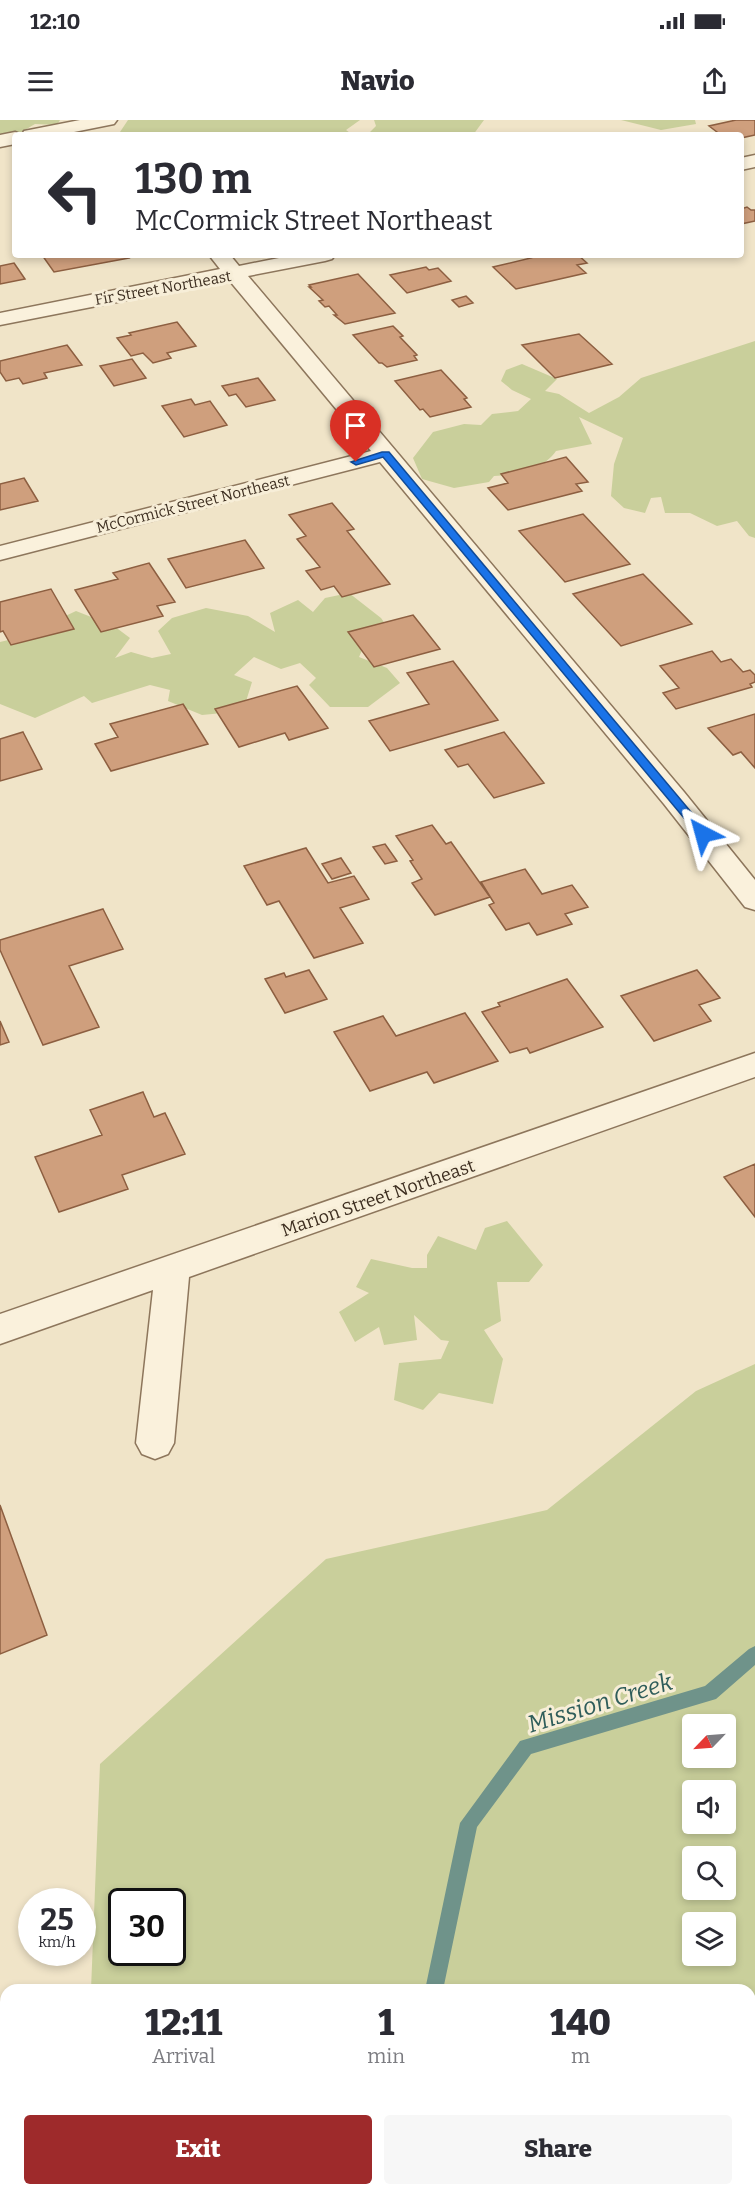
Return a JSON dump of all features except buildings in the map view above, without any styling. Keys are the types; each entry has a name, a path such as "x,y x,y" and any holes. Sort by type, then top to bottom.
{"street":[{"path":"46,132 106,120 116,132"},
{"path":"222,258 681,807 755,900"},
{"name":"Fir Street Northeast","path":"0,319 311,258"},
{"name":"McCormick Street Northeast","path":"0,554 386,454"},
{"name":"Marion Street Northeast","path":"0,1329 755,1065"},
{"path":"155,1443 172,1270"}],"green space":[{"path":"0,120 60,120 57,125 35,124 21,132 12,132 12,138 0,146"},
{"path":"128,120 360,120 346,130 349,132 120,132"},
{"path":"374,120 484,120 475,132 370,132 376,126"},
{"path":"621,120 695,120 696,124 661,130"},
{"path":"755,341 755,538 749,536 737,521 717,526 690,513 665,513 661,497 651,498 645,513 624,508 611,496 614,464 623,438 579,417 592,444 556,451 544,463 536,467 519,473 494,476 489,482 454,488 422,479 413,458 433,432 464,424 481,425 492,414 518,411 531,399 512,390 501,381 506,370 522,364 557,379 545,391 559,394 589,413 619,397 641,378"},
{"path":"349,593 381,618 388,628 368,637 359,657 387,668 400,683 368,707 330,707 309,685 316,678 300,663 281,669 254,657 234,675 252,682 243,711 202,715 168,701 170,690 150,685 92,703 84,696 35,718 0,704 0,642 21,637 76,611 114,626 130,638 115,658 131,652 152,658 171,654 158,631 172,618 206,608 248,616 275,632 270,613 298,600 313,612 325,598"},
{"path":"507,1221 543,1265 529,1282 497,1282 501,1321 484,1330 503,1359 493,1404 439,1393 423,1410 394,1400 399,1363 441,1359 449,1341 441,1340 414,1315 417,1340 384,1345 379,1327 355,1342 339,1312 369,1293 356,1287 371,1259 412,1268 427,1268 427,1255 438,1236 476,1250 485,1228"},
{"path":"755,1364 755,1984 91,1984 92,1966 96,1966 95,1888 100,1764 326,1559 547,1510 696,1391"}],"waterway":[{"name":"Mission Creek","path":"435,1984 469,1823 526,1747 710,1693 755,1654"}],"route":[{"path":"356,462 386,454 703,834"}]}
